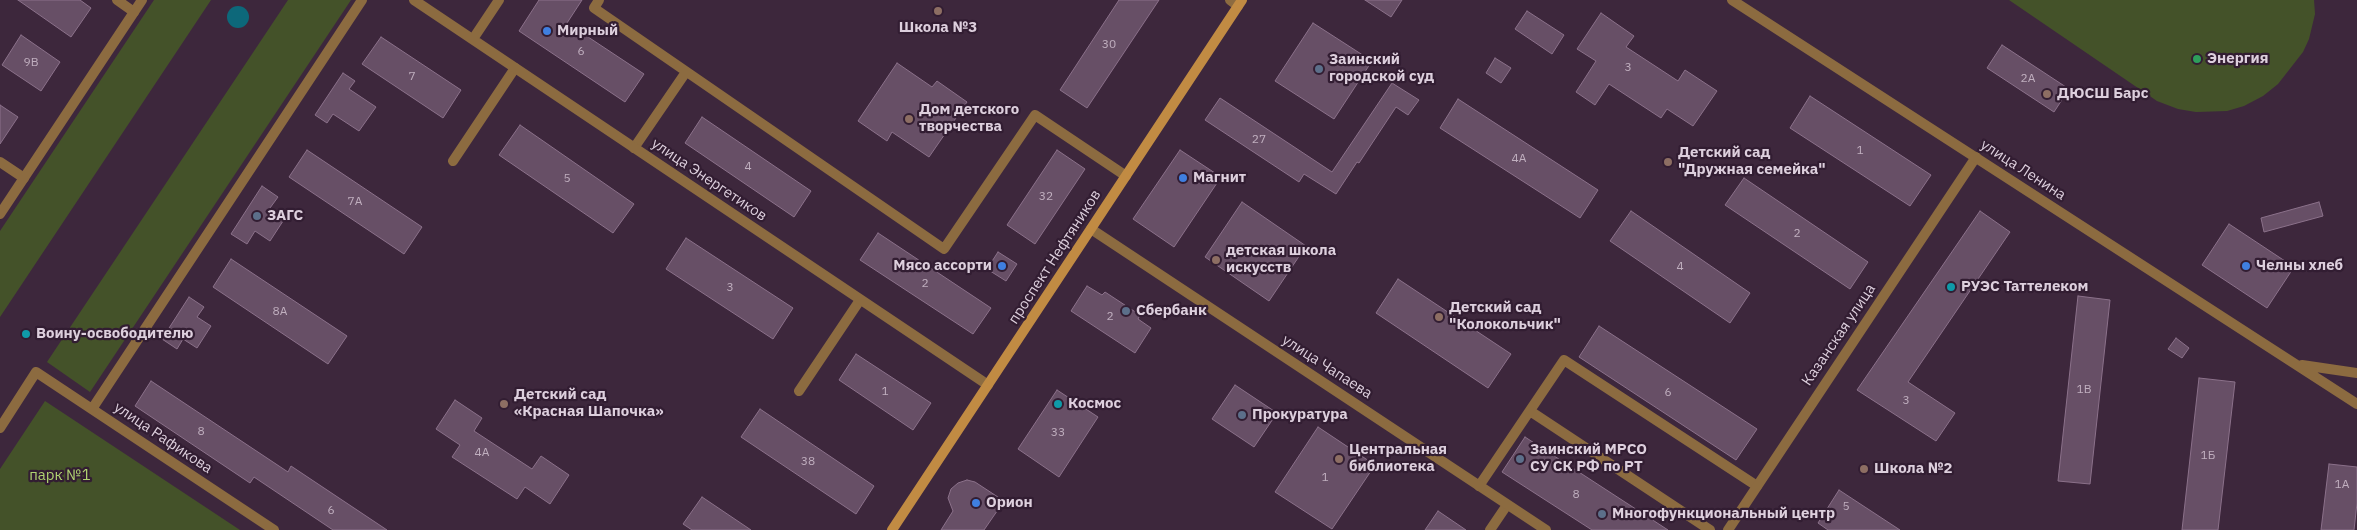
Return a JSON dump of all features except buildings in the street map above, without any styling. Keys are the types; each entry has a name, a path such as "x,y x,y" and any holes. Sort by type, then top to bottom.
{"main road":[{"name":"проспект Нефтяников","path":"893,530 1126,176 1236,2"}],"street":[{"path":"117,0 134,12"},
{"path":"0,213 142,0"},
{"path":"92,409 362,0"},
{"name":"улица Энергетиков","path":"414,0 988,385"},
{"path":"473,39 499,0"},
{"path":"599,0 594,8 944,249 1035,115 1126,176"},
{"name":"улица Ленина","path":"1732,0 2299,364 2357,404"},
{"path":"453,161 515,68"},
{"path":"634,148 686,72"},
{"name":"Казанская улица","path":"1728,530 1976,157"},
{"path":"0,162 24,178"},
{"name":"улица Чапаева","path":"1091,229 1546,530"},
{"path":"798,391 860,300"},
{"path":"1479,486 1564,360 1757,486"},
{"path":"2299,364 2357,373"},
{"name":"улица Рафикова","path":"0,428 36,372 274,530"},
{"path":"1530,411 1710,530"},
{"path":"1490,530 1507,505"}],"green space":[{"path":"154,0 211,0 0,317 0,231"},
{"path":"288,0 351,0 90,392 47,362"},
{"name":"Энергия","path":"2009,0 2314,0 2315,14 2309,39 2303,52 2278,84 2263,96 2244,106 2227,111 2196,112 2178,109 2157,101"},
{"name":"парк №1","path":"45,401 240,530 0,530 0,469"}],"water":[{"path":"234,6 242,6 249,13 249,21 242,28 234,28 227,21 227,13"}],"place":[{"name":"Школа №3","path":"938,11"},
{"name":"Мирный","path":"547,31"},
{"name":"Энергия","path":"2197,59"},
{"name":"Заинский городской суд","path":"1319,69"},
{"name":"ДЮСШ Барс","path":"2047,94"},
{"name":"Дом детского творчества","path":"909,119"},
{"name":"Детский сад \"Дружная семейка\"","path":"1668,162"},
{"name":"Магнит","path":"1183,178"},
{"name":"ЗАГС","path":"257,216"},
{"name":"детская школа искусств","path":"1216,260"},
{"name":"Мясо ассорти","path":"1002,266"},
{"name":"Челны хлеб","path":"2246,266"},
{"name":"РУЭС Таттелеком","path":"1951,287"},
{"name":"Сбербанк","path":"1126,311"},
{"name":"Детский сад \"Колокольчик\"","path":"1439,317"},
{"name":"Воину-освободителю","path":"26,334"},
{"name":"Детский сад «Красная Шапочка»","path":"504,404"},
{"name":"Космос","path":"1058,404"},
{"name":"Прокуратура","path":"1242,415"},
{"name":"Центральная библиотека","path":"1339,459"},
{"name":"Заинский МРСО СУ СК РФ по РТ","path":"1520,459"},
{"name":"Школа №2","path":"1864,469"},
{"name":"Орион","path":"976,503"},
{"name":"Многофункциональный центр","path":"1602,514"}]}
